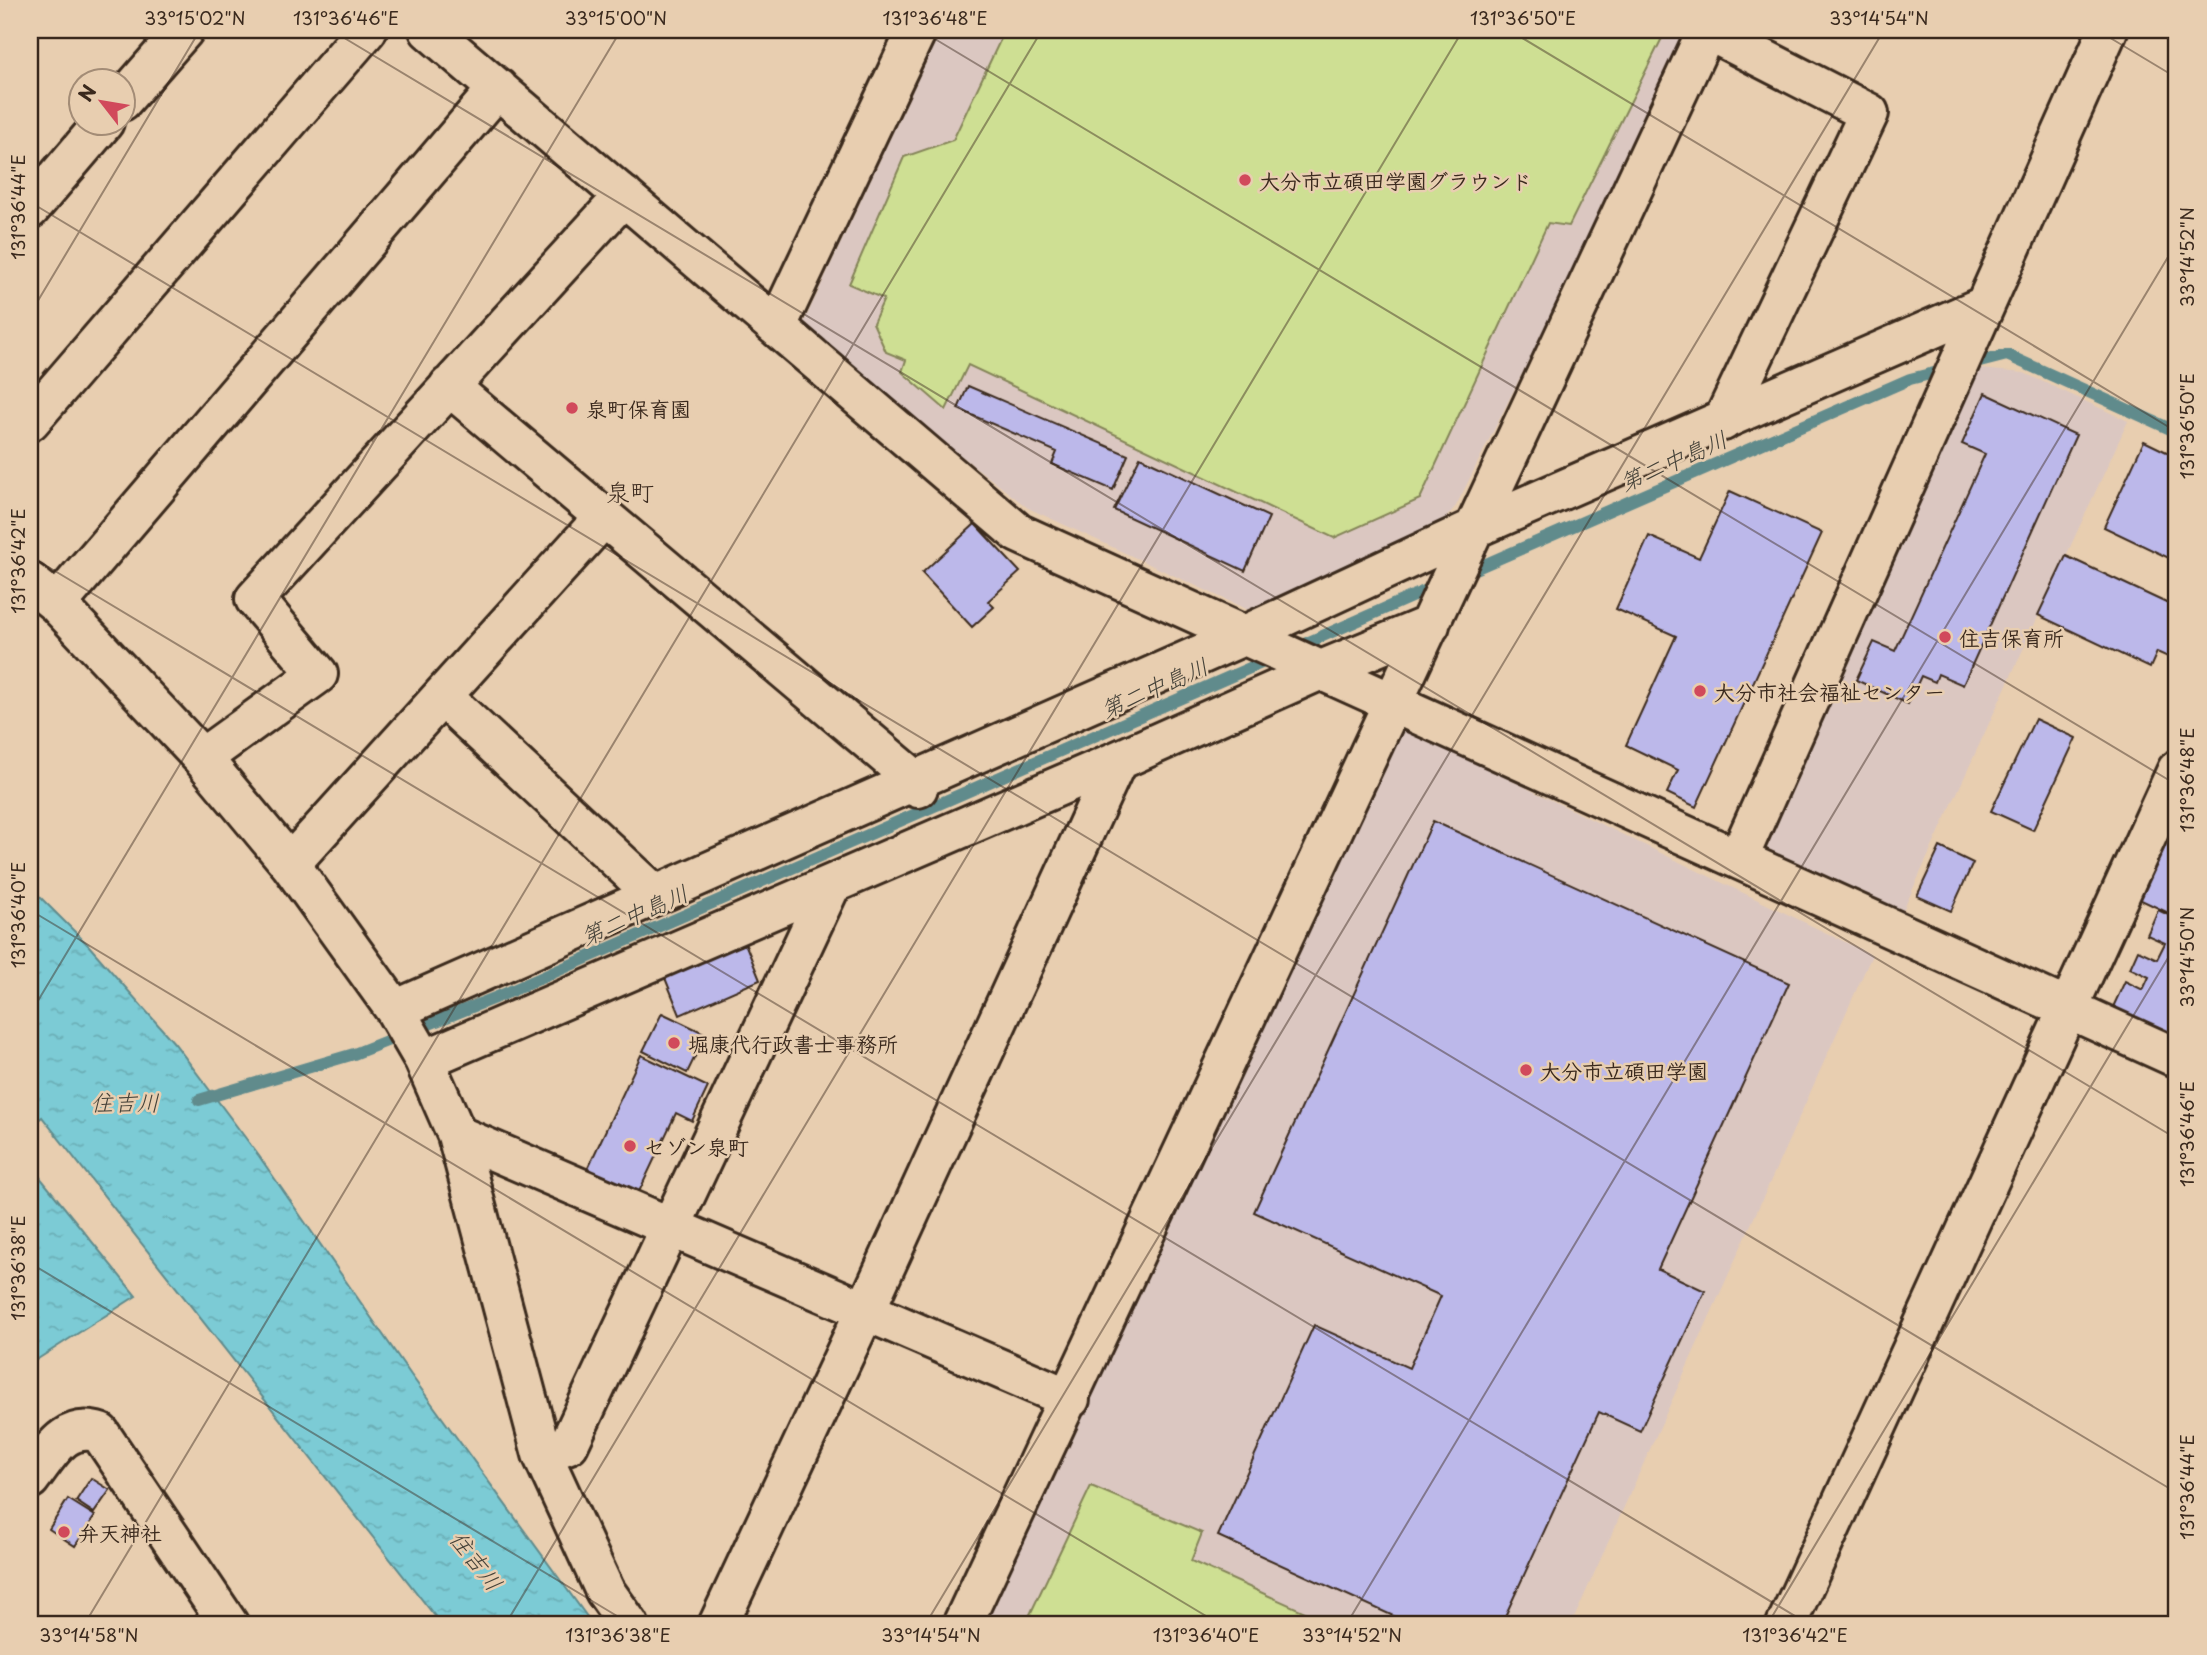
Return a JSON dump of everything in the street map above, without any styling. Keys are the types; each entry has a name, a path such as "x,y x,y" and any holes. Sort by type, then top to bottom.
{"street":[{"path":"136,85 184,30"},
{"path":"30,421 367,30"},
{"path":"429,30 1018,533 2177,1058"},
{"path":"776,326 917,30"},
{"path":"962,1625 1070,1399 1707,30 1869,113 1723,421"},
{"path":"1738,859 2108,30"},
{"path":"498,89 43,593 202,758 290,864 396,1010 424,1060 457,1135 542,1454 604,1591 629,1625"},
{"path":"30,209 92,136"},
{"path":"202,758 318,674 255,599 624,196"},
{"path":"396,1010 654,894 1253,638 1723,421 1984,306"},
{"path":"450,386 916,784"},
{"path":"290,864 604,517"},
{"path":"424,1060 1117,761 1311,665 1434,616"},
{"path":"442,696 654,894"},
{"path":"718,1625 1117,761"},
{"path":"1786,1625 2177,771"},
{"path":"542,1454 569,1444 831,885"},
{"path":"457,1135 1070,1399"},
{"path":"30,1479 61,1440 74,1431 88,1429 100,1433 229,1625"}],"shaded area":[{"name":"大分市立碩田学園グラウンド","path":"941,30 1694,30 1456,506 1438,527 1259,615 1028,508 800,330"},
{"name":"住吉保育所","path":"1980,369 2024,373 2128,421 1901,915 1765,852"},
{"name":"大分市立碩田学園","path":"1390,722 1872,955 1571,1625 980,1625"}],"green space":[{"name":"大分市立碩田学園グラウンド","path":"1005,30 1666,30 1569,226 1548,223 1420,499 1334,538 968,365 946,410 902,372 906,360 886,352 873,323 884,299 849,284 904,157 953,140"},
{"path":"1091,1486 1202,1533 1191,1561 1334,1625 1025,1625"}],"water":[{"name":"住吉川","path":"30,887 89,946 175,1044 259,1156 411,1375 593,1625 442,1625 42,1117 30,1127"},
{"path":"30,1165 136,1296 30,1364"}],"building":[{"path":"968,386 1128,455 1113,490 1052,464 1057,452 958,409"},
{"path":"1985,393 2076,435 1963,685 1938,674 1935,682 1921,676 1908,704 1856,680 1874,642 1895,651 1985,454 1962,444"},
{"path":"2144,441 2177,457 2177,513 2171,525 2177,528 2175,561 2104,527"},
{"path":"1140,457 1269,517 1245,571 1114,510"},
{"name":"大分市社会福祉センター","path":"1730,491 1822,533 1696,807 1667,793 1678,770 1626,745 1676,636 1616,609 1649,536 1699,558"},
{"path":"975,524 1020,572 988,601 994,607 972,627 922,573"},
{"path":"2066,556 2177,608 2177,661 2157,652 2150,668 2038,615"},
{"path":"2035,719 2076,738 2033,830 1991,811"},
{"path":"2177,817 2177,917 2139,899"},
{"path":"1433,821 1789,983 1658,1269 1705,1291 1640,1431 1599,1412 1501,1625 1413,1625 1218,1536 1314,1325 1409,1368 1441,1296 1254,1212"},
{"path":"1940,847 1973,863 1951,911 1917,896"},
{"path":"2158,910 2177,919 2177,1036 2113,1007 2125,981 2143,990 2149,977 2130,968 2138,950 2157,959 2165,943 2147,935"},
{"path":"745,943 760,980 680,1015 665,978"},
{"name":"堀康代行政書士事務所","path":"662,1013 706,1034 687,1073 643,1051"},
{"name":"セゾン泉町","path":"641,1055 708,1087 692,1121 676,1113 638,1194 587,1170"},
{"path":"91,1478 110,1490 94,1513 76,1501"},
{"path":"68,1499 95,1516 75,1546 49,1529"}],"waterway":[{"name":"第二中島川","path":"1968,365 2007,355 2177,432"},
{"name":"第二中島川","path":"1461,575 1910,379 1950,369"},
{"name":"第二中島川","path":"1291,650 1438,585"},
{"name":"第二中島川","path":"199,1100 354,1054 502,995 1275,657"}],"place":[{"name":"大分市立碩田学園グラウンド","path":"1245,180"},
{"name":"泉町保育園","path":"572,408"},
{"name":"住吉保育所","path":"1945,637"},
{"name":"大分市社会福祉センター","path":"1700,691"},
{"name":"堀康代行政書士事務所","path":"674,1043"},
{"name":"大分市立碩田学園","path":"1526,1070"},
{"name":"セゾン泉町","path":"630,1146"},
{"name":"弁天神社","path":"64,1532"}],"district":[{"name":"泉町","path":"630,491"}]}
